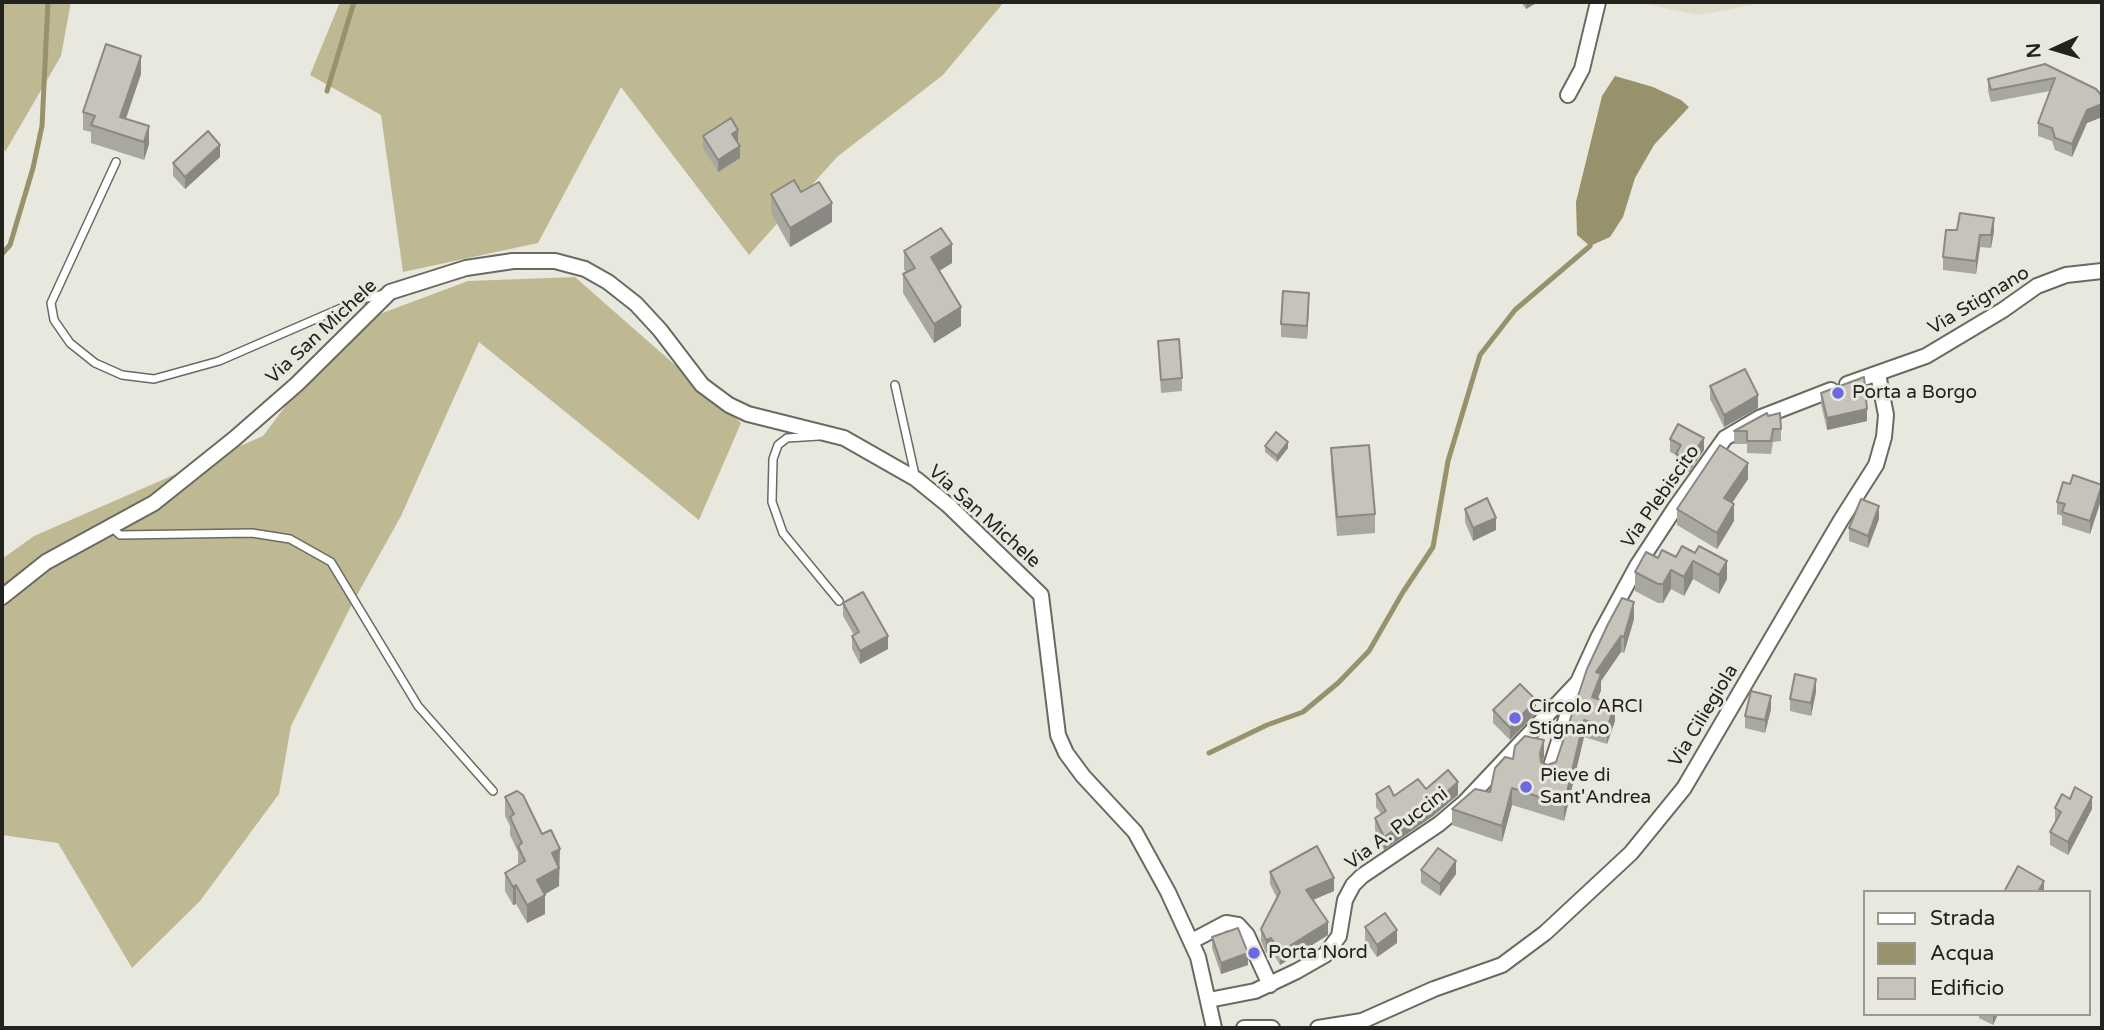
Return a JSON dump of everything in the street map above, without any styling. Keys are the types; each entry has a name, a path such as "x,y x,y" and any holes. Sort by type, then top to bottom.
{"street":[{"path":"1568,95 1581,69 1598,2"},
{"name":"Via San Michele","path":"2,597 46,562 154,502 234,439 297,384 390,292 466,268 513,261 555,261 585,269 608,282 636,304 702,384 729,405 748,414 844,438 916,480 948,505 1041,595 1058,734 1066,754 1083,776 1135,832 1192,941 1206,982 1214,1028"},
{"name":"Via Stignano","path":"1878,374 1926,356 2003,310 2037,286 2066,275 2102,271"},
{"name":"Via Plebiscito","path":"1578,682 1599,636 1637,566 1725,438 1759,418 1878,374"},
{"name":"Via Ciliegiola","path":"1318,1028 1362,1021 1434,989 1502,965 1545,933 1632,853 1684,788 1876,465 1882,451 1886,415 1878,374"},
{"path":"1549,772 1578,682"},
{"name":"Via A. Puccini","path":"1209,1000 1255,991 1325,955 1339,936 1345,900 1353,885 1465,802 1578,682"},
{"path":"1192,941 1226,923 1238,925 1247,935 1270,985"},
{"path":"1244,1028 1272,1028"}],"lane":[{"path":"116,162 51,303 54,320 70,343 95,363 122,375 154,379 219,361 362,299 390,292"},
{"path":"895,385 916,480"},
{"path":"833,435 787,438 778,444 773,459 772,502 783,533 839,601"},
{"path":"111,526 120,535 252,533 290,539 331,562 418,706 493,791"}],"shaded area":[{"path":"2,2 71,2 61,56 5,152 2,140"},
{"path":"340,2 1004,2 943,75 837,157 749,255 621,87 538,243 403,272 381,115 310,75"},
{"path":"1635,2 1768,2 1698,15"},
{"path":"575,277 741,423 699,520 479,342 401,516 352,604 291,726 279,794 200,901 132,968 58,843 2,835 2,559 34,536 263,436 345,327 468,281"}],"water":[{"path":"1615,76 1653,87 1681,100 1689,107 1654,145 1635,178 1623,217 1610,237 1590,246 1577,235 1576,202 1602,96"}],"building":[{"path":"106,44 141,56 120,117 149,126 144,142 91,125 95,116 83,112"},
{"path":"2045,64 2096,89 2102,96 2102,104 2087,110 2072,144 2055,138 2052,128 2038,123 2055,78 1991,90 1988,79"},
{"path":"731,118 738,130 732,134 740,146 718,160 703,136"},
{"path":"208,131 220,145 185,177 173,163"},
{"path":"794,180 801,192 819,182 832,203 790,228 771,194"},
{"path":"1960,213 1994,218 1991,235 1980,235 1976,261 1943,257 1946,230 1957,230"},
{"path":"941,228 952,244 931,257 961,307 934,324 903,274 915,268 904,251"},
{"path":"1283,291 1309,293 1307,326 1281,324"},
{"path":"1179,339 1182,378 1161,380 1158,341"},
{"path":"1745,369 1758,395 1724,415 1710,386"},
{"path":"1864,377 1867,409 1827,418 1821,393"},
{"path":"1767,413 1768,416 1780,413 1781,429 1773,429 1771,441 1747,441 1747,431 1734,431"},
{"path":"1678,424 1704,438 1689,459 1676,454 1681,445 1670,439"},
{"path":"1276,432 1288,442 1277,456 1265,446"},
{"path":"1369,445 1375,514 1337,517 1331,448"},
{"path":"1720,445 1748,463 1724,498 1734,504 1717,533 1677,509"},
{"path":"2073,475 2102,485 2090,521 2062,512 2065,504 2057,502 2063,482 2070,484"},
{"path":"1487,498 1496,518 1473,528 1465,509"},
{"path":"1861,499 1879,506 1868,536 1849,528"},
{"path":"1682,546 1695,553 1699,546 1727,561 1719,575 1693,561 1684,577 1671,570 1663,584 1635,572 1646,552 1658,558 1662,550 1676,557"},
{"path":"863,592 888,636 860,651 852,636 859,632 843,603"},
{"path":"1622,598 1634,602 1624,637 1621,636 1596,672 1601,674 1592,697 1615,705 1607,728 1584,720 1564,805 1512,788 1502,826 1452,809 1475,789 1490,792 1495,768 1505,757 1513,759 1515,746 1525,736 1544,740 1540,753 1541,762 1547,765 1556,762 1587,669"},
{"path":"1795,674 1816,679 1811,703 1790,699"},
{"path":"1520,684 1536,700 1510,728 1493,710"},
{"path":"1751,691 1771,696 1765,720 1745,716"},
{"path":"1448,770 1458,782 1433,804 1384,837 1375,818 1386,811 1376,794 1389,786 1394,796 1418,779 1426,789"},
{"path":"2075,787 2092,797 2068,842 2050,832 2061,812 2055,808 2062,794 2070,799"},
{"path":"517,791 523,795 542,834 551,830 560,849 552,853 559,868 537,880 545,895 527,905 516,885 513,887 505,873 525,861 518,846 522,843 510,817 514,814 505,797"},
{"path":"1317,846 1334,878 1306,890 1328,922 1280,952 1271,938 1266,940 1261,929 1280,892 1270,872"},
{"path":"1438,848 1456,861 1440,884 1421,870"},
{"path":"2018,866 2044,881 2039,890 2005,890"},
{"path":"1385,913 1397,930 1377,945 1365,927"},
{"path":"1238,928 1248,953 1221,963 1212,937"}],"waterway":[{"path":"2,254 10,245 33,168 42,126 48,2"},
{"path":"327,91 354,2"},
{"path":"1209,753 1267,725 1303,712 1338,683 1369,651 1433,547 1448,461 1480,355 1515,310 1590,246"}],"place":[{"name":"Porta a Borgo","path":"1838,393"},
{"name":"Circolo ARCI Stignano","path":"1515,718"},
{"name":"Pieve di Sant'Andrea","path":"1526,787"},
{"name":"Porta Nord","path":"1254,953"}]}
